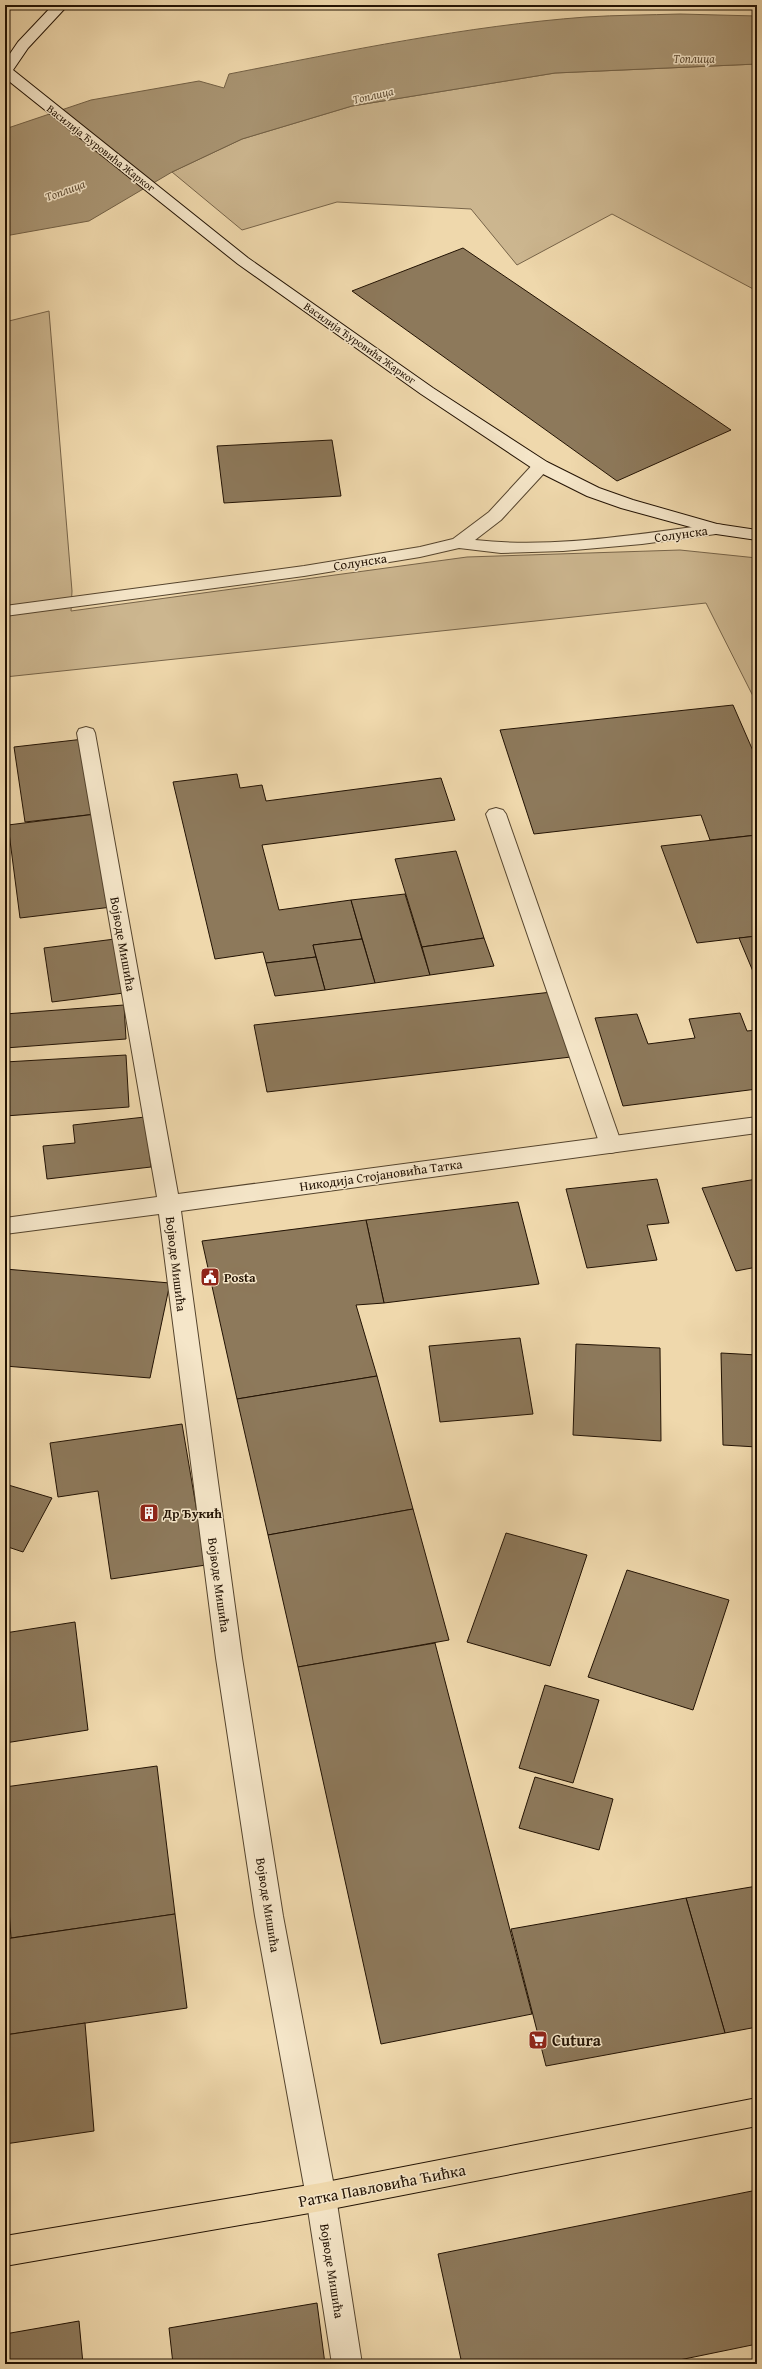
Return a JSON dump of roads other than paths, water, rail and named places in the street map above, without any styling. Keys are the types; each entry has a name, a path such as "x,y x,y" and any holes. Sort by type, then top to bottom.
{"main road":[{"name":"Ратка Павловића Ћићка","path":"5,2251 321,2198 757,2112"}],"street":[{"path":"7,73 23,45 61,5"},
{"name":"Василија Ђуровића Жарког","path":"7,73 243,261 415,382 541,466 593,492 627,504 716,529 757,535"},
{"path":"460,543 495,516 541,466"},
{"name":"Солунска","path":"5,611 304,571 420,552 460,543 501,548 563,546 642,539 716,529"},
{"name":"Војводе Мишића","path":"86,733 169,1204 229,1658 269,1916 321,2198 348,2364"},
{"path":"496,814 611,1145"},
{"name":"Никодија Стојановића Татка","path":"5,1226 757,1125"}],"water":[{"name":"Топлица","path":"680,14 757,16 757,64 555,73 352,106 242,139 172,172 89,221 5,236 5,129 91,100 199,81 224,88 229,74 362,48 496,26 586,17"}],"place":[{"name":"Posta","path":"210,1277"},
{"name":"Др Ђукић","path":"149,1513"},
{"name":"Cutura","path":"538,2040"}]}
